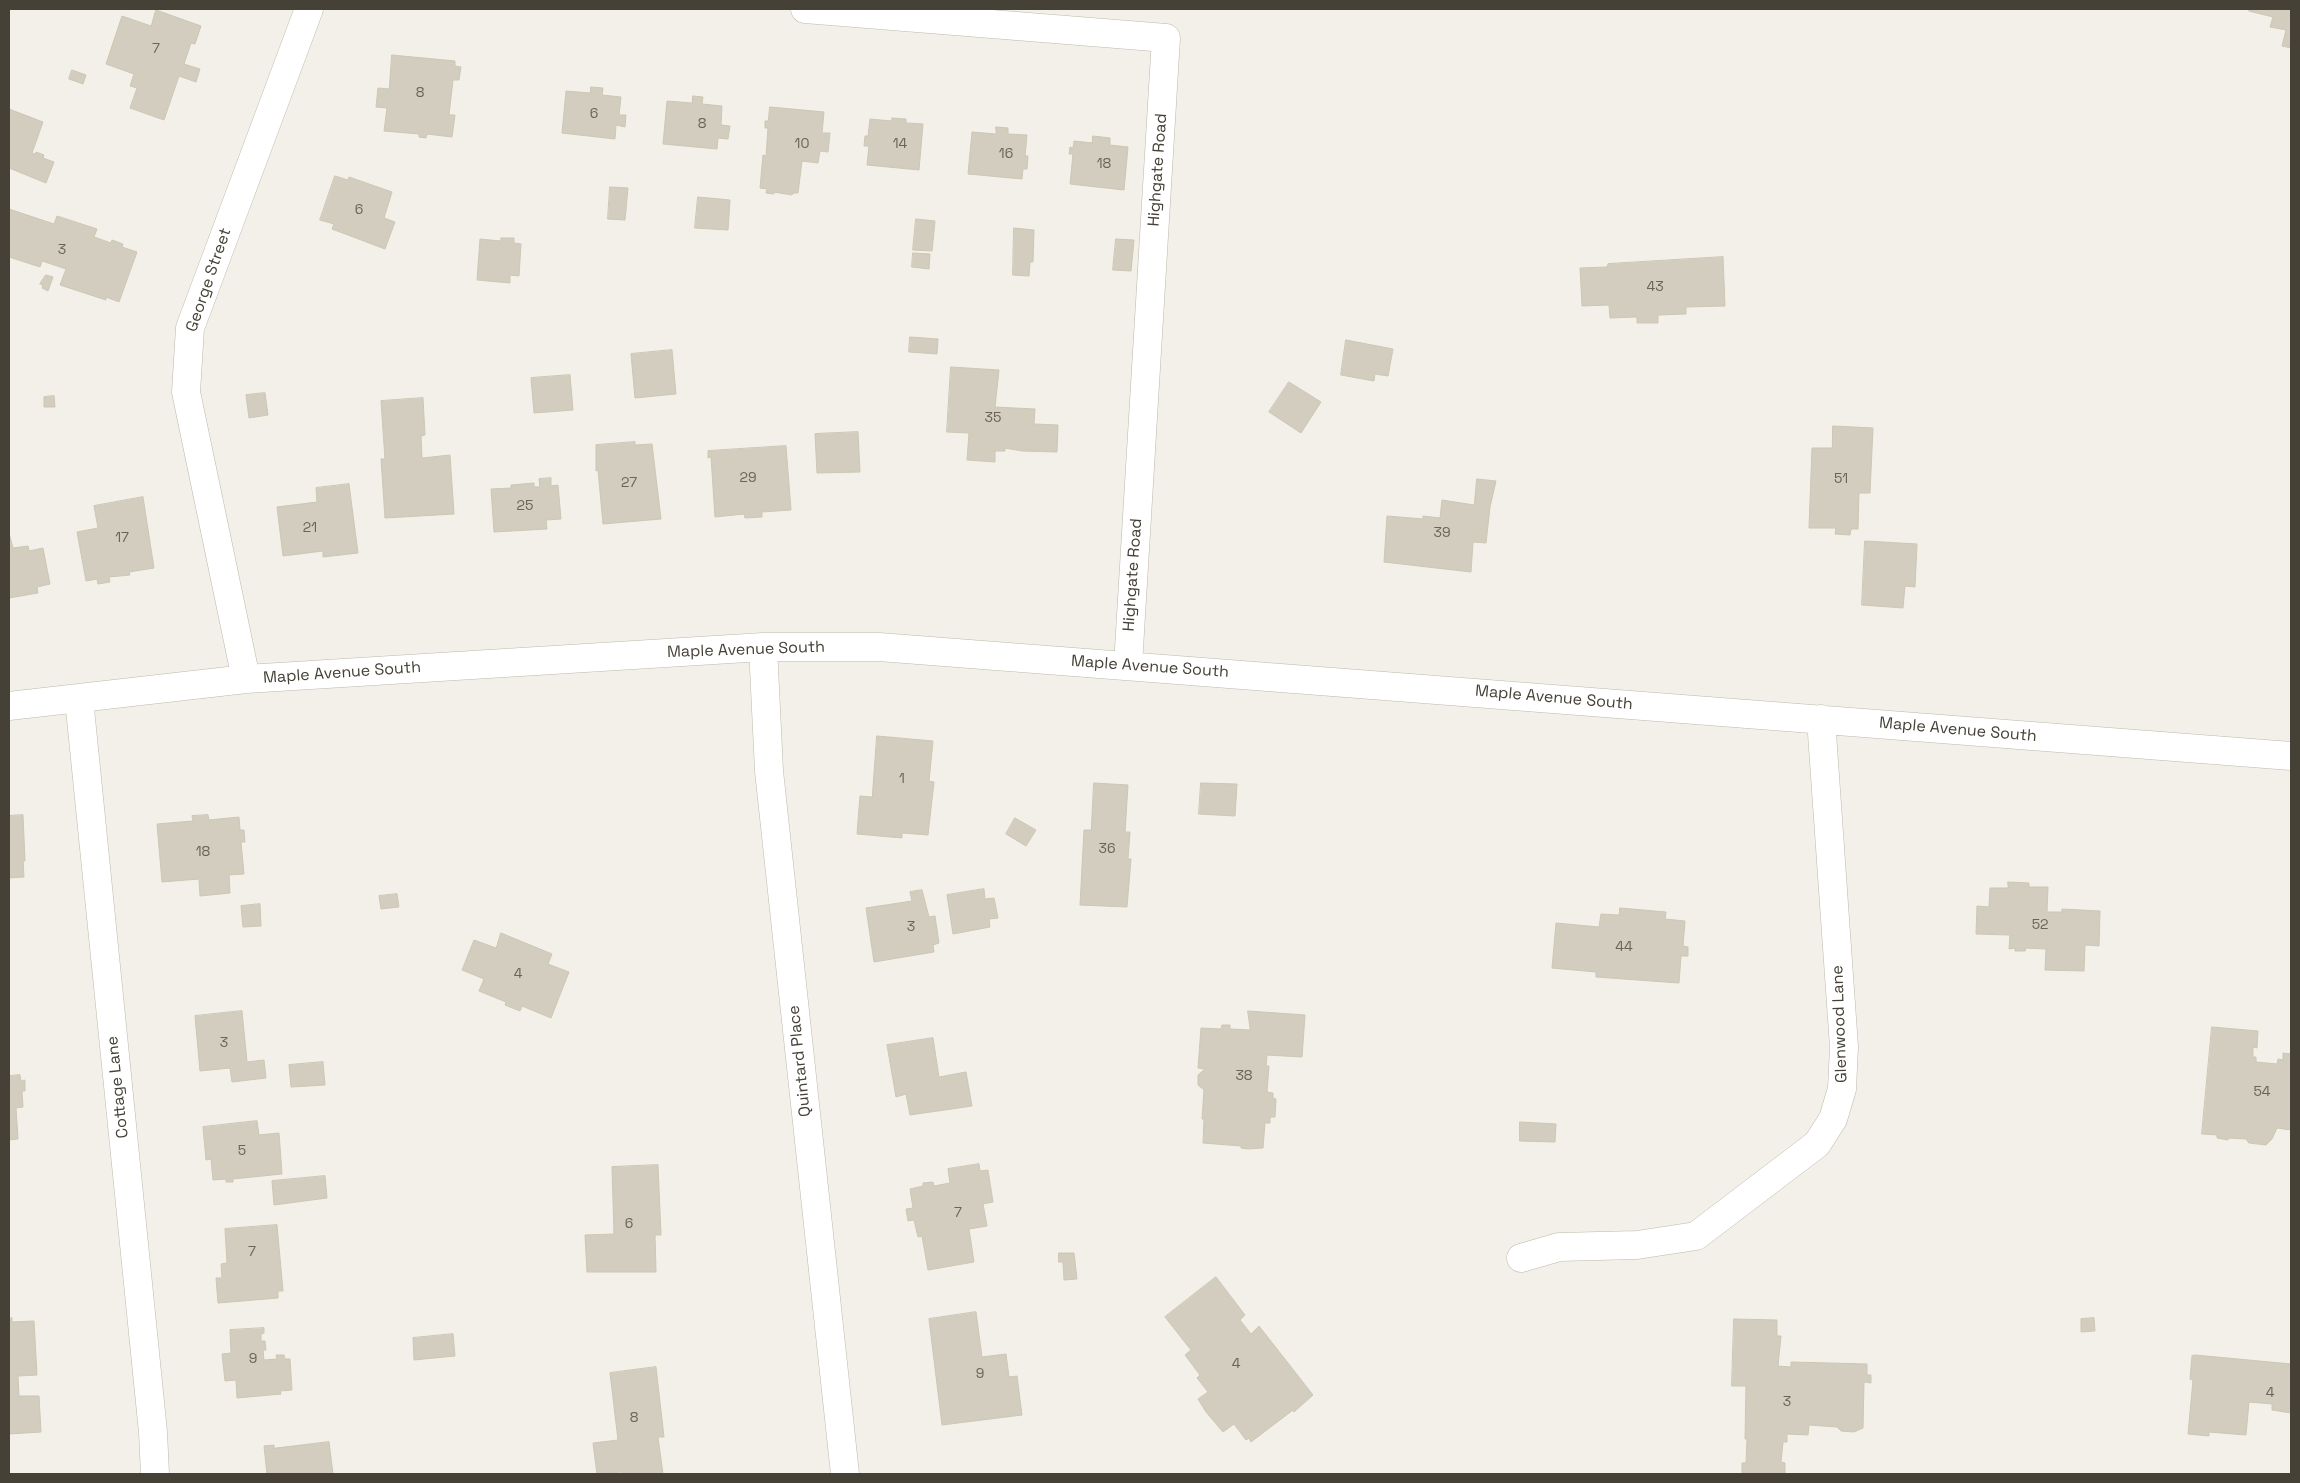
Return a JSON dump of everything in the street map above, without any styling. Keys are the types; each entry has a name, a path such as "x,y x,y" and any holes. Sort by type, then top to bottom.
{"street":[{"name":"George Street","path":"246,679 186,392 190,328 309,9"},
{"name":"Highgate Road","path":"805,9 1166,38 1128,665"},
{"name":"Maple Avenue South","path":"9,706 246,679 763,647 879,647 2291,756"},
{"name":"Quintard Place","path":"763,647 769,771 844,1474"},
{"name":"Cottage Lane","path":"79,699 153,1432 155,1474"},
{"name":"Glenwood Lane","path":"1521,1258 1559,1248 1637,1245 1696,1236 1817,1144 1833,1119 1842,1089 1844,1048 1821,719"}],"building":[{"path":"2250,9 2291,9 2291,48 2282,46 2286,30 2270,27 2273,17 2249,11"},
{"path":"156,10 201,26 195,44 191,43 184,64 200,69 196,82 179,76 164,120 130,108 137,88 130,86 134,74 106,64 122,16 151,26"},
{"path":"392,55 455,61 455,66 461,67 459,80 453,80 449,115 455,115 452,137 427,134 426,138 419,137 419,134 384,131 387,108 376,107 378,88 389,89"},
{"path":"72,70 86,75 83,84 69,79"},
{"path":"591,87 603,88 602,95 621,97 619,115 626,115 625,127 616,125 615,139 562,133 566,91 590,93"},
{"path":"693,96 703,97 702,104 722,106 721,125 730,126 728,139 718,138 717,149 663,144 667,101 692,103"},
{"path":"770,107 824,112 822,133 830,133 828,152 820,151 818,163 802,161 798,193 793,193 792,195 774,192 774,194 766,193 767,189 760,188 763,155 766,156 768,128 765,128 765,121 768,121"},
{"path":"9,109 43,122 32,153 35,154 36,152 44,155 43,158 54,162 46,183 9,168"},
{"path":"892,118 906,119 906,123 923,124 919,170 867,165 869,146 864,146 865,136 868,136 870,119 892,121"},
{"path":"996,127 1008,128 1008,134 1027,135 1025,156 1028,156 1027,169 1023,169 1022,179 968,174 972,132 996,134"},
{"path":"1093,136 1110,138 1110,145 1128,147 1124,190 1070,184 1073,154 1069,154 1070,147 1073,148 1074,141 1092,143"},
{"path":"335,176 348,180 349,177 392,192 384,218 395,222 385,249 332,229 334,224 320,220"},
{"path":"610,187 628,188 625,220 608,219"},
{"path":"698,197 730,200 728,230 695,228"},
{"path":"9,209 54,224 57,216 97,229 94,237 111,243 112,240 123,244 122,247 137,252 119,302 106,297 106,300 60,285 66,269 42,261 40,267 9,257"},
{"path":"916,219 935,221 932,251 913,250"},
{"path":"1014,228 1034,230 1033,262 1030,262 1029,276 1013,275"},
{"path":"501,238 514,238 514,243 521,244 519,276 510,275 510,283 477,280 480,239 501,241"},
{"path":"1116,239 1134,240 1131,271 1113,270"},
{"path":"913,253 930,254 929,269 912,267"},
{"path":"1723,257 1725,306 1686,307 1686,314 1658,315 1658,323 1637,323 1637,317 1610,318 1609,305 1582,306 1580,268 1607,267 1608,264"},
{"path":"46,275 53,277 48,291 42,288 43,285 40,284"},
{"path":"910,337 938,339 937,354 909,352"},
{"path":"1346,340 1393,349 1388,376 1375,374 1374,381 1341,375"},
{"path":"672,350 676,394 635,398 631,354"},
{"path":"951,367 999,370 995,407 1035,409 1034,424 1058,425 1057,452 1022,451 1005,448 1005,451 995,451 995,462 967,460 969,433 947,432"},
{"path":"570,375 573,410 534,413 531,378"},
{"path":"1289,382 1321,402 1301,433 1269,412"},
{"path":"265,393 268,415 249,418 246,395"},
{"path":"54,396 55,407 44,407 44,397"},
{"path":"423,398 425,435 421,436 422,458 450,455 454,514 385,518 381,459 385,459 381,401"},
{"path":"1833,426 1873,428 1870,493 1859,493 1858,529 1851,529 1850,535 1835,534 1836,528 1809,528 1812,448 1832,448"},
{"path":"858,432 860,472 817,473 815,434"},
{"path":"635,442 635,445 652,444 661,519 603,524 598,470 596,471 596,445"},
{"path":"786,446 791,510 762,512 762,517 745,518 744,514 715,517 711,457 708,458 708,451"},
{"path":"551,478 551,486 558,485 561,519 546,520 547,529 494,532 491,489 511,488 511,485 534,483 534,487 540,487 539,479"},
{"path":"1477,479 1496,481 1490,507 1486,543 1473,542 1471,572 1384,562 1387,516 1423,519 1423,516 1440,518 1442,500 1474,505"},
{"path":"349,484 358,553 323,557 323,551 283,556 277,507 317,502 316,488"},
{"path":"143,497 154,568 129,572 130,575 109,577 110,582 98,584 97,579 86,581 77,532 98,528 94,506"},
{"path":"9,533 13,548 28,546 29,551 43,548 50,584 37,587 38,593 9,598"},
{"path":"1865,541 1917,544 1915,587 1905,586 1903,608 1862,605"},
{"path":"877,736 933,741 929,781 934,782 928,835 902,833 902,838 857,834 860,796 872,797"},
{"path":"1094,783 1128,785 1125,832 1130,832 1128,859 1131,859 1127,907 1080,905 1084,830 1091,830"},
{"path":"1201,783 1237,784 1235,816 1199,814"},
{"path":"23,815 24,877 9,878 9,816"},
{"path":"208,815 209,820 239,817 240,830 244,830 245,842 241,842 244,874 229,875 230,893 200,896 199,879 162,882 157,824 193,821 192,816"},
{"path":"1015,818 1036,830 1026,846 1006,834"},
{"path":"2008,882 2029,883 2029,887 2048,887 2047,912 2062,912 2062,909 2100,911 2099,946 2085,945 2084,971 2045,970 2046,949 2026,948 2025,951 2015,951 2015,948 2009,949 2010,935 1976,934 1977,906 1989,907 1990,888 2008,888"},
{"path":"984,889 985,899 994,898 998,918 989,919 990,927 953,934 947,895"},
{"path":"922,890 929,917 935,916 939,943 933,945 934,952 874,962 866,908 912,901 910,892"},
{"path":"397,894 399,907 381,909 379,896"},
{"path":"260,904 261,926 243,927 241,906"},
{"path":"1620,908 1666,912 1665,919 1685,921 1683,946 1688,947 1688,956 1681,956 1679,983 1596,977 1596,972 1552,968 1556,923 1599,927 1601,914 1619,915"},
{"path":"501,933 552,954 548,964 569,972 551,1018 522,1006 520,1011 505,1005 506,1002 479,991 484,979 462,970 474,940 496,948"},
{"path":"242,1011 247,1062 264,1060 266,1078 232,1082 230,1068 200,1071 195,1016"},
{"path":"1248,1011 1305,1015 1302,1057 1267,1055 1266,1066 1269,1066 1267,1092 1273,1093 1273,1098 1276,1099 1275,1117 1270,1117 1270,1123 1265,1123 1263,1148 1248,1149 1241,1148 1241,1146 1203,1143 1204,1090 1198,1085 1198,1075 1205,1069 1198,1068 1201,1028 1221,1029 1222,1025 1230,1025 1230,1029 1250,1030"},
{"path":"2212,1027 2258,1031 2257,1048 2253,1047 2253,1057 2256,1057 2256,1062 2277,1064 2278,1059 2283,1060 2283,1053 2291,1054 2291,1130 2277,1128 2272,1139 2266,1145 2249,1143 2246,1139 2228,1138 2228,1140 2217,1138 2217,1135 2202,1134"},
{"path":"933,1038 939,1077 966,1072 972,1106 910,1115 906,1094 896,1097 887,1045"},
{"path":"323,1062 325,1085 291,1087 289,1065"},
{"path":"20,1075 21,1081 25,1080 25,1091 22,1091 23,1107 16,1108 18,1139 9,1140 9,1076"},
{"path":"257,1121 259,1135 279,1133 282,1174 233,1179 233,1182 226,1182 226,1179 213,1180 211,1159 206,1160 203,1127"},
{"path":"1520,1122 1556,1124 1555,1142 1520,1141"},
{"path":"979,1164 980,1171 988,1170 993,1202 983,1204 987,1226 969,1229 974,1262 928,1270 922,1236 918,1237 914,1220 908,1221 906,1209 913,1208 910,1189 923,1186 923,1183 933,1182 934,1186 950,1183 948,1169"},
{"path":"658,1165 661,1235 655,1235 656,1272 587,1272 585,1235 614,1234 612,1167"},
{"path":"325,1176 327,1198 274,1205 272,1181"},
{"path":"277,1225 283,1291 278,1291 278,1298 218,1303 216,1278 222,1278 221,1264 227,1263 225,1229"},
{"path":"1059,1253 1074,1253 1077,1279 1064,1280 1063,1262 1059,1262"},
{"path":"1216,1277 1245,1315 1240,1320 1251,1334 1259,1326 1313,1395 1294,1412 1293,1410 1251,1442 1249,1438 1246,1440 1234,1424 1223,1432 1206,1412 1198,1399 1208,1392 1197,1378 1200,1375 1185,1355 1191,1350 1165,1317"},
{"path":"976,1312 982,1357 1006,1354 1009,1377 1017,1376 1022,1415 942,1425 929,1319"},
{"path":"12,1318 12,1322 34,1321 37,1375 18,1376 19,1396 39,1396 41,1432 9,1434 9,1319"},
{"path":"2094,1318 2095,1331 2081,1332 2081,1319"},
{"path":"1734,1319 1777,1320 1777,1336 1781,1336 1778,1366 1791,1367 1791,1362 1867,1364 1867,1375 1871,1375 1871,1383 1864,1382 1863,1428 1854,1432 1841,1431 1837,1427 1809,1425 1808,1435 1787,1434 1787,1442 1783,1442 1781,1462 1785,1463 1785,1474 1742,1474 1742,1463 1746,1463 1746,1386 1732,1386"},
{"path":"264,1328 264,1333 261,1334 261,1341 265,1341 266,1350 263,1350 264,1360 277,1359 276,1355 284,1355 285,1359 290,1359 292,1390 280,1391 281,1394 237,1398 236,1380 225,1381 222,1354 231,1353 230,1330"},
{"path":"453,1334 455,1356 414,1360 413,1338"},
{"path":"2192,1356 2291,1364 2291,1413 2272,1410 2272,1404 2249,1402 2246,1435 2209,1432 2209,1436 2188,1434 2193,1380 2190,1379"},
{"path":"656,1367 664,1437 658,1437 663,1474 622,1474 621,1472 597,1474 593,1443 618,1440 610,1373"},
{"path":"329,1442 333,1474 267,1474 264,1446 274,1445 274,1448"}]}
